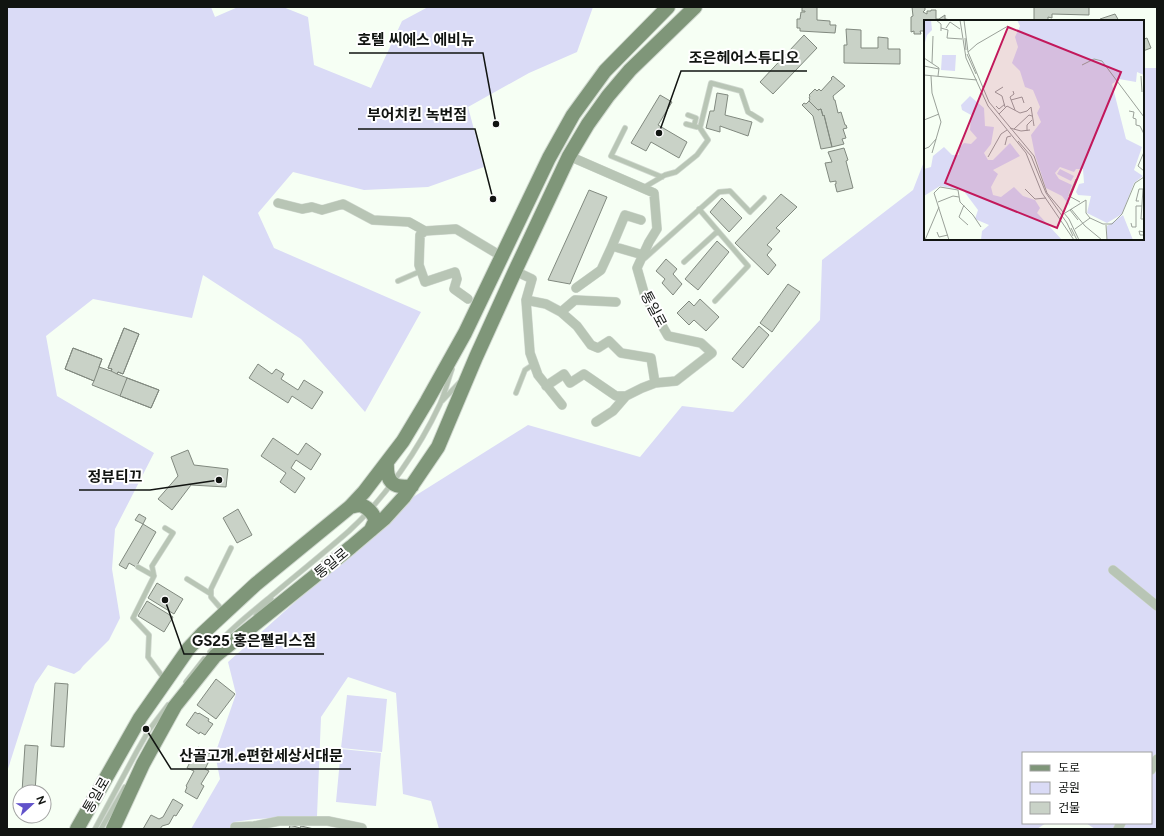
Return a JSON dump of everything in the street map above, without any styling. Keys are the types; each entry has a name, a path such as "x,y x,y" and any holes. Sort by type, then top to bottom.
{"main road":[{"name":"통일로","path":"76,829 140,718 189,648 256,584 350,507 364,492 387,462 415,422 465,333 549,158 573,115 605,71 668,7"},
{"name":"통일로","path":"113,829 143,764 175,706 215,656 371,530 390,513 412,486 438,447 468,374 569,156 588,124 608,96 630,70 695,7"},
{"path":"387,462 386,472 392,483 398,487 412,486"},
{"path":"350,507 358,505 369,510 374,516 375,521 371,530"}],"street":[{"path":"569,156 654,193 657,229 641,259 612,246"},
{"path":"278,203 302,209 312,207 322,210 343,204 373,220 409,222 424,231 456,229 501,256"},
{"path":"576,288 601,270 625,215 641,220"},
{"path":"424,231 420,236 419,265 426,282 455,272 457,279 454,289 468,299"},
{"name":"통일로","path":"596,422 613,411 626,396 655,383 676,381 712,353 701,343 668,336 645,296 637,268 641,259"},
{"path":"515,271 532,279 526,300 530,353 538,375 562,405"},
{"path":"526,300 546,304 561,312 578,326 591,345 598,348 609,341 621,354 651,358 655,383"},
{"path":"561,312 575,300 616,302"},
{"path":"546,386 564,374 570,383 584,374 616,396 626,396"},
{"path":"1113,570 1157,606"},
{"path":"1152,768 1157,759"},
{"path":"235,829 236,827 254,826 279,821 328,822 362,828"}],"lane":[{"path":"700,128 711,83 741,91 748,112 761,120"},
{"path":"688,115 696,118 694,126"},
{"path":"643,188 665,175 676,172 697,155 708,140 700,128 686,124"},
{"path":"625,128 611,156 662,177"},
{"path":"641,259 719,192 730,191 750,212 764,198"},
{"path":"699,209 748,266 715,301"},
{"path":"684,262 718,231"},
{"path":"398,282 421,271"},
{"path":"182,687 195,669 223,637 349,530 369,510 392,483 422,438 441,402 465,333"},
{"path":"516,394 525,370 534,364"},
{"path":"441,402 468,374"},
{"path":"165,528 173,533 152,566 154,576 133,618 149,635 148,657 166,680"},
{"path":"225,613 211,597 210,588 231,548"},
{"path":"138,567 154,576"},
{"path":"187,579 211,594"},
{"path":"230,644 282,587"},
{"path":"95,829 136,751 149,730 172,700"},
{"path":"131,779 143,764"},
{"path":"101,829 126,785"}],"green space":[{"path":"7,7 211,7 215,17 238,7 283,7 308,17 314,65 371,88 402,21 428,7 593,7 577,52 529,73 468,107 484,167 428,187 364,190 293,172 258,213 274,248 421,312 365,412 301,339 203,275 192,318 93,299 46,336 57,396 154,453 115,529 112,569 120,618 109,640 80,670 74,674 48,665 35,684 7,772"},
{"path":"1144,68 1157,68 1157,829 1095,829 1088,824 1152,824 1152,752 1022,752 1022,824 1044,824 1037,829 439,829 431,801 403,794 396,693 348,677 321,717 317,816 255,819 234,822 231,829 191,829 220,779 215,754 236,694 228,662 410,499 528,425 640,457 682,406 733,412 820,320 822,260 913,190 924,162 924,240 1144,240"},
{"path":"347,695 387,699 382,752 341,748"},
{"path":"341,749 381,753 376,806 336,802"}],"building":[{"path":"802,7 817,7 817,20 830,21 830,25 836,25 835,33 800,31 800,28 797,28 797,19 800,19 801,12 805,12 802,11"},
{"path":"912,7 925,7 923,12 927,14 927,11 936,10 936,19 939,19 945,15 945,19 951,20 924,20 924,31 920,31 921,34 914,34 914,31 911,32 911,17 913,16"},
{"path":"1034,7 1089,7 1089,15 1052,14 1052,18 1048,17 1048,20 1034,20"},
{"path":"1115,14 1118,20 1100,20"},
{"path":"846,29 861,30 861,48 878,48 878,37 888,38 888,49 900,49 900,64 844,63 844,45 847,45"},
{"path":"804,35 817,48 773,94 760,82"},
{"path":"1147,38 1151,48 1144,51 1144,39"},
{"path":"833,76 845,86 833,96 838,113 841,112 847,128 843,129 846,138 842,139 844,144 832,147 824,115 823,116 821,109 818,110 809,101 809,95 815,89 817,91 819,89 821,91"},
{"path":"717,93 728,95 725,115 752,122 748,136 720,126 720,132 706,128 710,111 714,111"},
{"path":"660,95 672,102 658,125 687,142 679,158 651,142 646,151 631,143"},
{"path":"809,101 818,110 821,109 823,116 824,115 832,147 821,149 813,116 802,105"},
{"path":"844,148 848,160 846,161 853,188 837,192 835,184 836,181 830,182 825,163 832,162 828,152"},
{"path":"589,190 607,197 570,284 548,280"},
{"path":"781,194 797,207 776,228 780,231 767,245 772,249 767,255 776,265 768,275 735,243"},
{"path":"722,198 742,218 729,232 710,212"},
{"path":"717,241 729,252 698,290 685,279"},
{"path":"666,259 677,269 673,274 682,284 673,295 662,283 665,279 656,271"},
{"path":"788,284 800,292 772,332 760,323"},
{"path":"700,299 719,317 706,331 694,320 689,325 677,313 689,301 694,306"},
{"path":"759,326 769,335 743,368 732,359"},
{"path":"124,328 139,334 123,374 118,372 117,374 159,390 151,408 92,385 94,381 65,369 73,348 102,359 99,367 111,371 112,369 108,368"},
{"path":"124,328 139,334 123,374 118,372 117,374 111,371 112,369 108,368"},
{"path":"73,348 102,359 94,381 65,369"},
{"path":"258,364 272,374 276,369 284,374 281,379 298,390 304,380 323,392 312,409 292,396 288,403 249,378"},
{"path":"127,378 159,390 151,408 120,396"},
{"path":"273,438 298,455 306,443 321,454 311,470 296,460 291,468 305,478 295,493 280,482 286,473 261,456"},
{"path":"188,450 194,465 228,469 226,487 191,485 172,510 158,499 178,476 171,457"},
{"path":"238,509 252,535 237,543 223,518"},
{"path":"139,514 146,518 143,524 135,520"},
{"path":"143,524 156,532 136,567 129,563 126,569 119,565"},
{"path":"157,583 183,599 174,614 148,598"},
{"path":"147,601 173,617 164,632 138,616"},
{"path":"216,679 235,694 216,719 197,705"},
{"path":"55,683 68,684 64,747 51,746"},
{"path":"195,712 209,719 208,721 213,724 205,735 200,732 199,734 186,725"},
{"path":"25,745 38,746 36,784 23,784"},
{"path":"198,747 212,755 205,769 209,771 201,784 204,786 197,799 185,792 186,786 194,771 187,768"},
{"path":"173,799 183,805 176,816 174,815 169,824 162,826 160,829 143,829 151,815 159,819 163,817"},
{"path":"290,825 300,828 301,826 314,829 289,829"}],"place":[{"name":"호텔 씨에스 에비뉴","path":"496,124"},
{"name":"조은헤어스튜디오","path":"659,133"},
{"name":"부어치킨 녹번점","path":"493,199"},
{"name":"정뷰티끄","path":"219,480"},
{"name":"GS25 홍은펠리스점","path":"165,600"},
{"name":"산골고개.e편한세상서대문","path":"146,729"}]}
